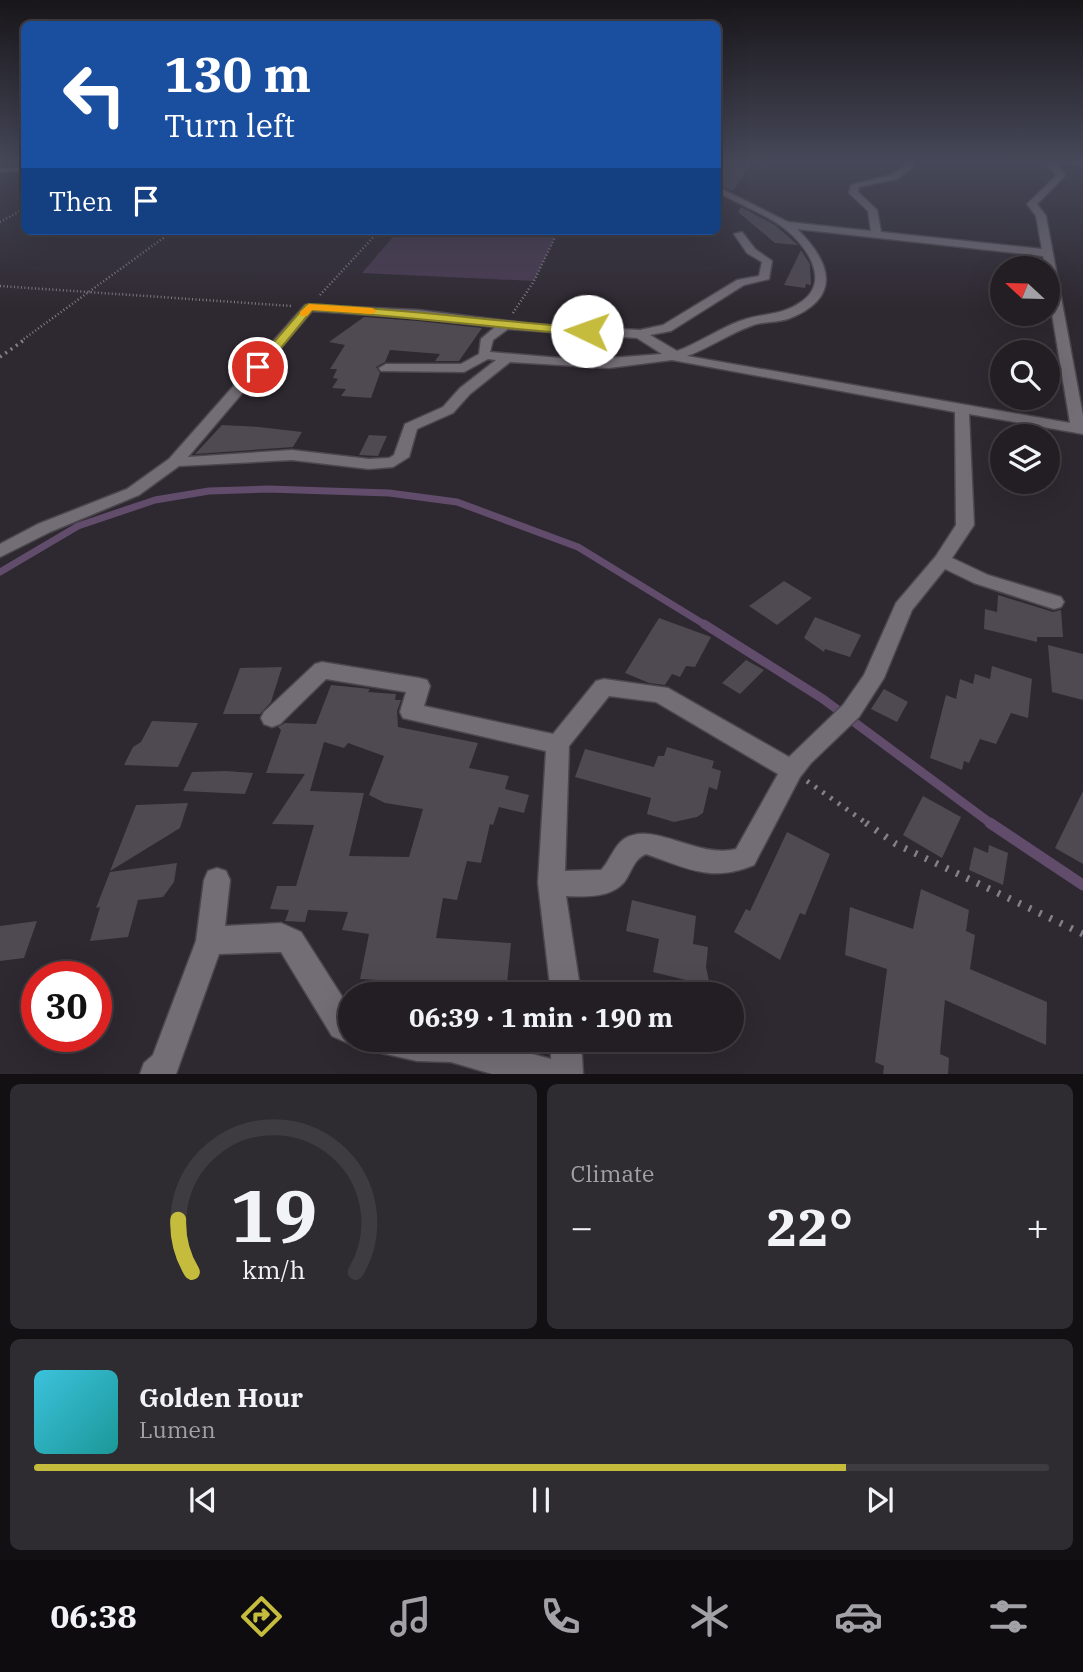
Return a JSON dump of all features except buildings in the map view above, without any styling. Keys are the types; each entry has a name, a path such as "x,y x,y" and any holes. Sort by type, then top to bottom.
{"street":[{"path":"758,210 787,225 1048,253"},
{"path":"872,210 876,234"},
{"path":"640,334 673,356 1081,429 1041,216 1037,210"},
{"path":"386,368 464,368 486,355 611,364 685,353 752,321 782,317 799,309 820,291 824,279 819,263 787,225"},
{"path":"0,551 44,528 134,492 175,462 190,448 309,307 640,334 667,328 741,282 764,279 767,261 751,251 739,234"},
{"path":"486,355 485,342 505,325"},
{"path":"175,462 292,455 369,464 393,463 401,457 411,427 415,423 448,410 465,391 507,358"},
{"path":"551,883 604,883 616,872 628,848 636,844 646,843 719,865 734,863 745,857 792,771 803,756 851,711 873,678 903,608 942,561 965,525 962,409"},
{"path":"942,561 981,579 1054,602"},
{"path":"272,718 322,670 419,686 411,712 558,744"},
{"path":"564,982 551,883 558,744 604,687 660,694 792,771"},
{"path":"155,1073 164,1065 209,941 217,880"},
{"path":"209,941 281,937 291,942 338,1016"},
{"path":"470,1052 550,1073"},
{"path":"566,1052 567,1073"}],"path":[{"path":"0,222 21,211"},
{"path":"0,357 168,235"},
{"path":"0,286 309,307 375,235"},
{"path":"505,325 534,281 556,235"},
{"path":"792,771 896,844 1083,934"}],"shaded area":[{"path":"395,235 556,235 534,281 362,273"}],"waterway":[{"path":"0,572 78,526 155,500 209,491 268,489 389,493 457,502 578,547 707,626"},
{"path":"704,624 823,699 993,825"},
{"path":"993,825 1083,885"}],"slow traffic":[{"path":"304,314 309,307 372,311"}],"route":[{"path":"258,367 309,307 418,314 540,329 587,331"}]}
